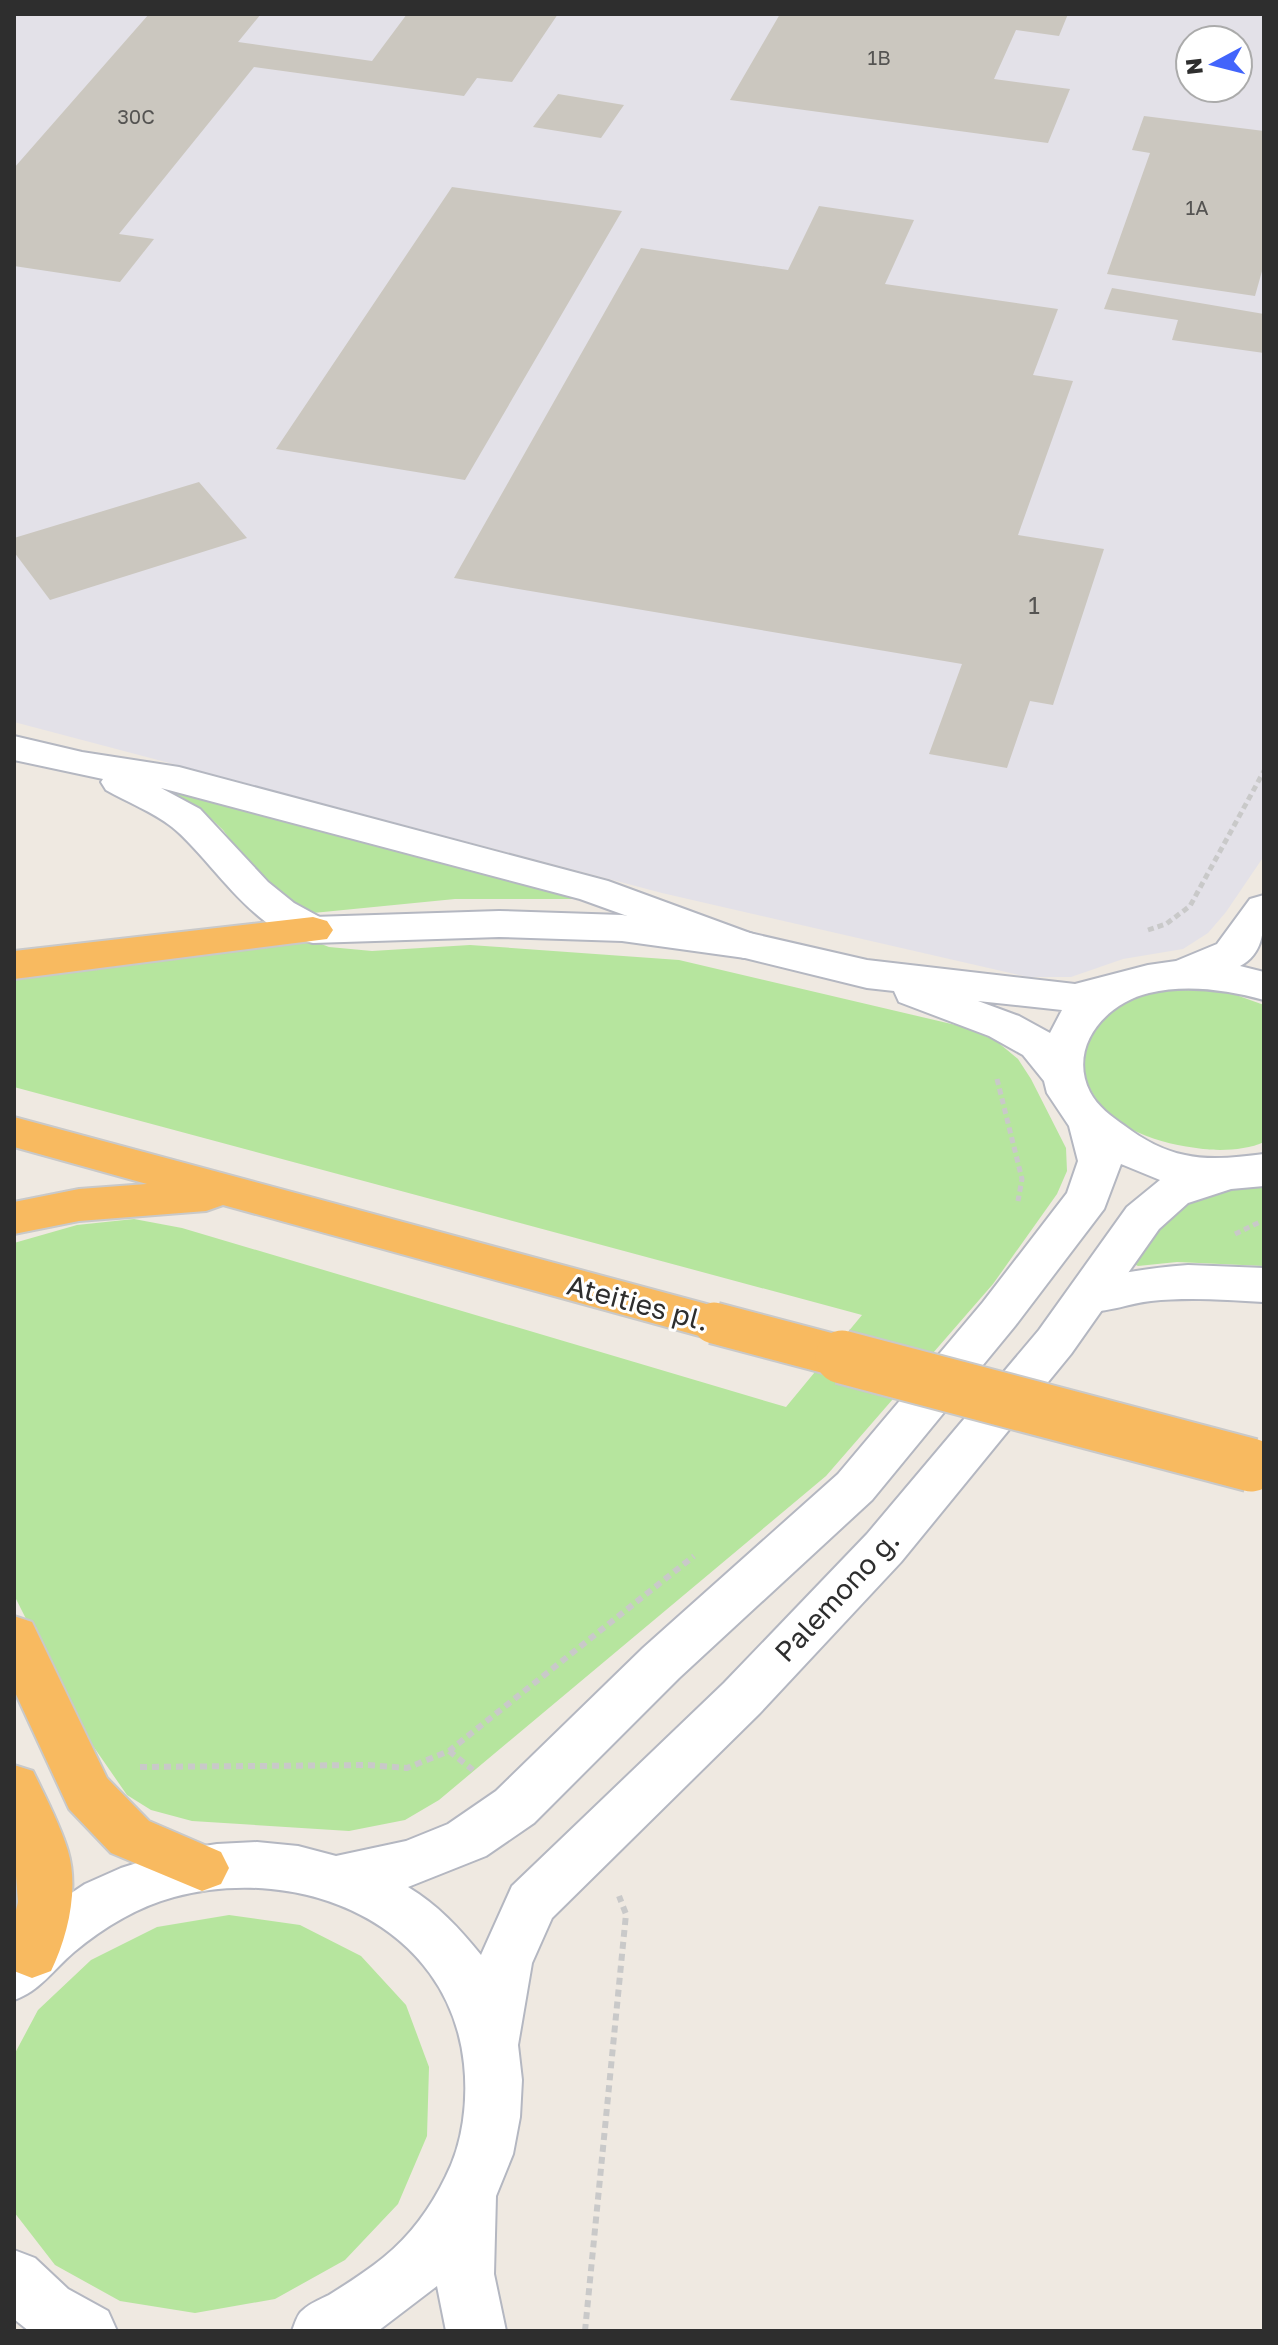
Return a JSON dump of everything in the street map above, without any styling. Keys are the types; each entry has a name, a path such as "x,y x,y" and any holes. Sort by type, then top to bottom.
{"highway":[{"path":"14,965 313,930"},
{"name":"Ateities pl.","path":"14,1132 714,1323 1258,1466"},
{"path":"14,1218 79,1205 233,1193"},
{"path":"14,1636 88,1793 130,1837 202,1868"},
{"path":"14,1787 42,1852 45,1902 23,1965"}],"street":[{"path":"14,748 82,764 179,779 594,890 745,945"},
{"path":"82,764 186,818 254,891 280,912 313,930 561,924 685,935 745,945 867,974 1075,998 1150,978 1186,973 1224,976 1264,986"},
{"path":"1186,973 1231,954 1264,908"},
{"path":"867,974 1004,1026 1038,1045 1063,1076 1073,1100 1090,1122 1116,1143 1148,1160 1185,1171 1244,1172"},
{"path":"1063,1076 1063,1050 1072,1026 1091,1005 1117,989"},
{"path":"338,1878 425,1857 467,1840 515,1807 661,1663 855,1487 999,1314 1088,1198 1100,1161 1090,1122"},
{"name":"Palemono g.","path":"491,2043 505,1963 531,1903 742,1698 884,1548 1055,1342 1143,1218 1172,1192 1244,1172"},
{"path":"1088,1297 1148,1285 1188,1282 1264,1285"},
{"path":"23,1965 82,1914 139,1885 202,1868 271,1865 338,1878 393,1903 438,1941 471,1988 491,2043 496,2094 489,2147 469,2198 431,2252 380,2299 322,2331"},
{"path":"469,2198 464,2274 476,2331"},
{"path":"14,2278 24,2290 79,2328"},
{"path":"14,2320 79,2328"}],"path":[{"path":"1190,906 1264,771"},
{"path":"82,1779 139,1767 368,1765 407,1768 449,1751 515,1807"},
{"path":"579,1855 614,1885 626,1914 585,2331"}],"shaded area":[{"path":"14,14 1264,14 1264,856 1226,912 1208,933 1183,949 1123,959 1071,977 1028,977 662,893 14,722"}],"green space":[{"path":"162,788 585,899 455,899 313,913 279,895 248,865 223,830 202,810"},
{"path":"303,937 329,947 372,951 470,945 679,960 960,1026 995,1040 1018,1059 1066,1148 1067,1171 1057,1194 993,1284 826,1476 439,1800 405,1820 349,1831 192,1821 151,1810 127,1795 82,1730 14,1595 14,1243 77,1225 134,1219 182,1228 786,1407 862,1315 14,1087 14,977"},
{"path":"1184,987 1225,991 1264,1005 1264,1142 1218,1150 1161,1141 1119,1121 1103,1108 1092,1092 1084,1074 1082,1056 1086,1038 1096,1021 1113,1006 1129,998"},
{"path":"1264,1187 1264,1266 1177,1262 1138,1266 1130,1262 1167,1209 1223,1191"},
{"path":"229,1915 300,1925 361,1956 406,2005 429,2067 427,2136 398,2204 345,2260 275,2299 195,2313 120,2301 55,2265 14,2212 14,2055 38,2010 91,1960 157,1927"}],"building":[{"path":"149,14 261,14 238,42 372,61 407,14 558,14 512,82 477,78 464,96 254,67 119,234 154,239 120,282 14,266 14,168"},
{"path":"780,14 1068,14 1059,36 1016,30 994,79 1070,89 1048,143 730,100"},
{"path":"558,94 624,105 601,138 533,127"},
{"path":"1144,116 1264,131 1264,264 1255,296 1107,274 1150,153 1132,150"},
{"path":"452,187 622,211 465,480 276,449"},
{"path":"819,206 914,220 885,284 1058,309 1033,375 1073,381 1018,535 1104,549 1053,705 1030,701 1007,768 929,754 962,664 454,578 641,248 788,270"},
{"path":"1112,288 1264,314 1264,353 1172,340 1178,320 1104,309"},
{"path":"199,482 247,538 50,600 14,552 14,538"}]}
